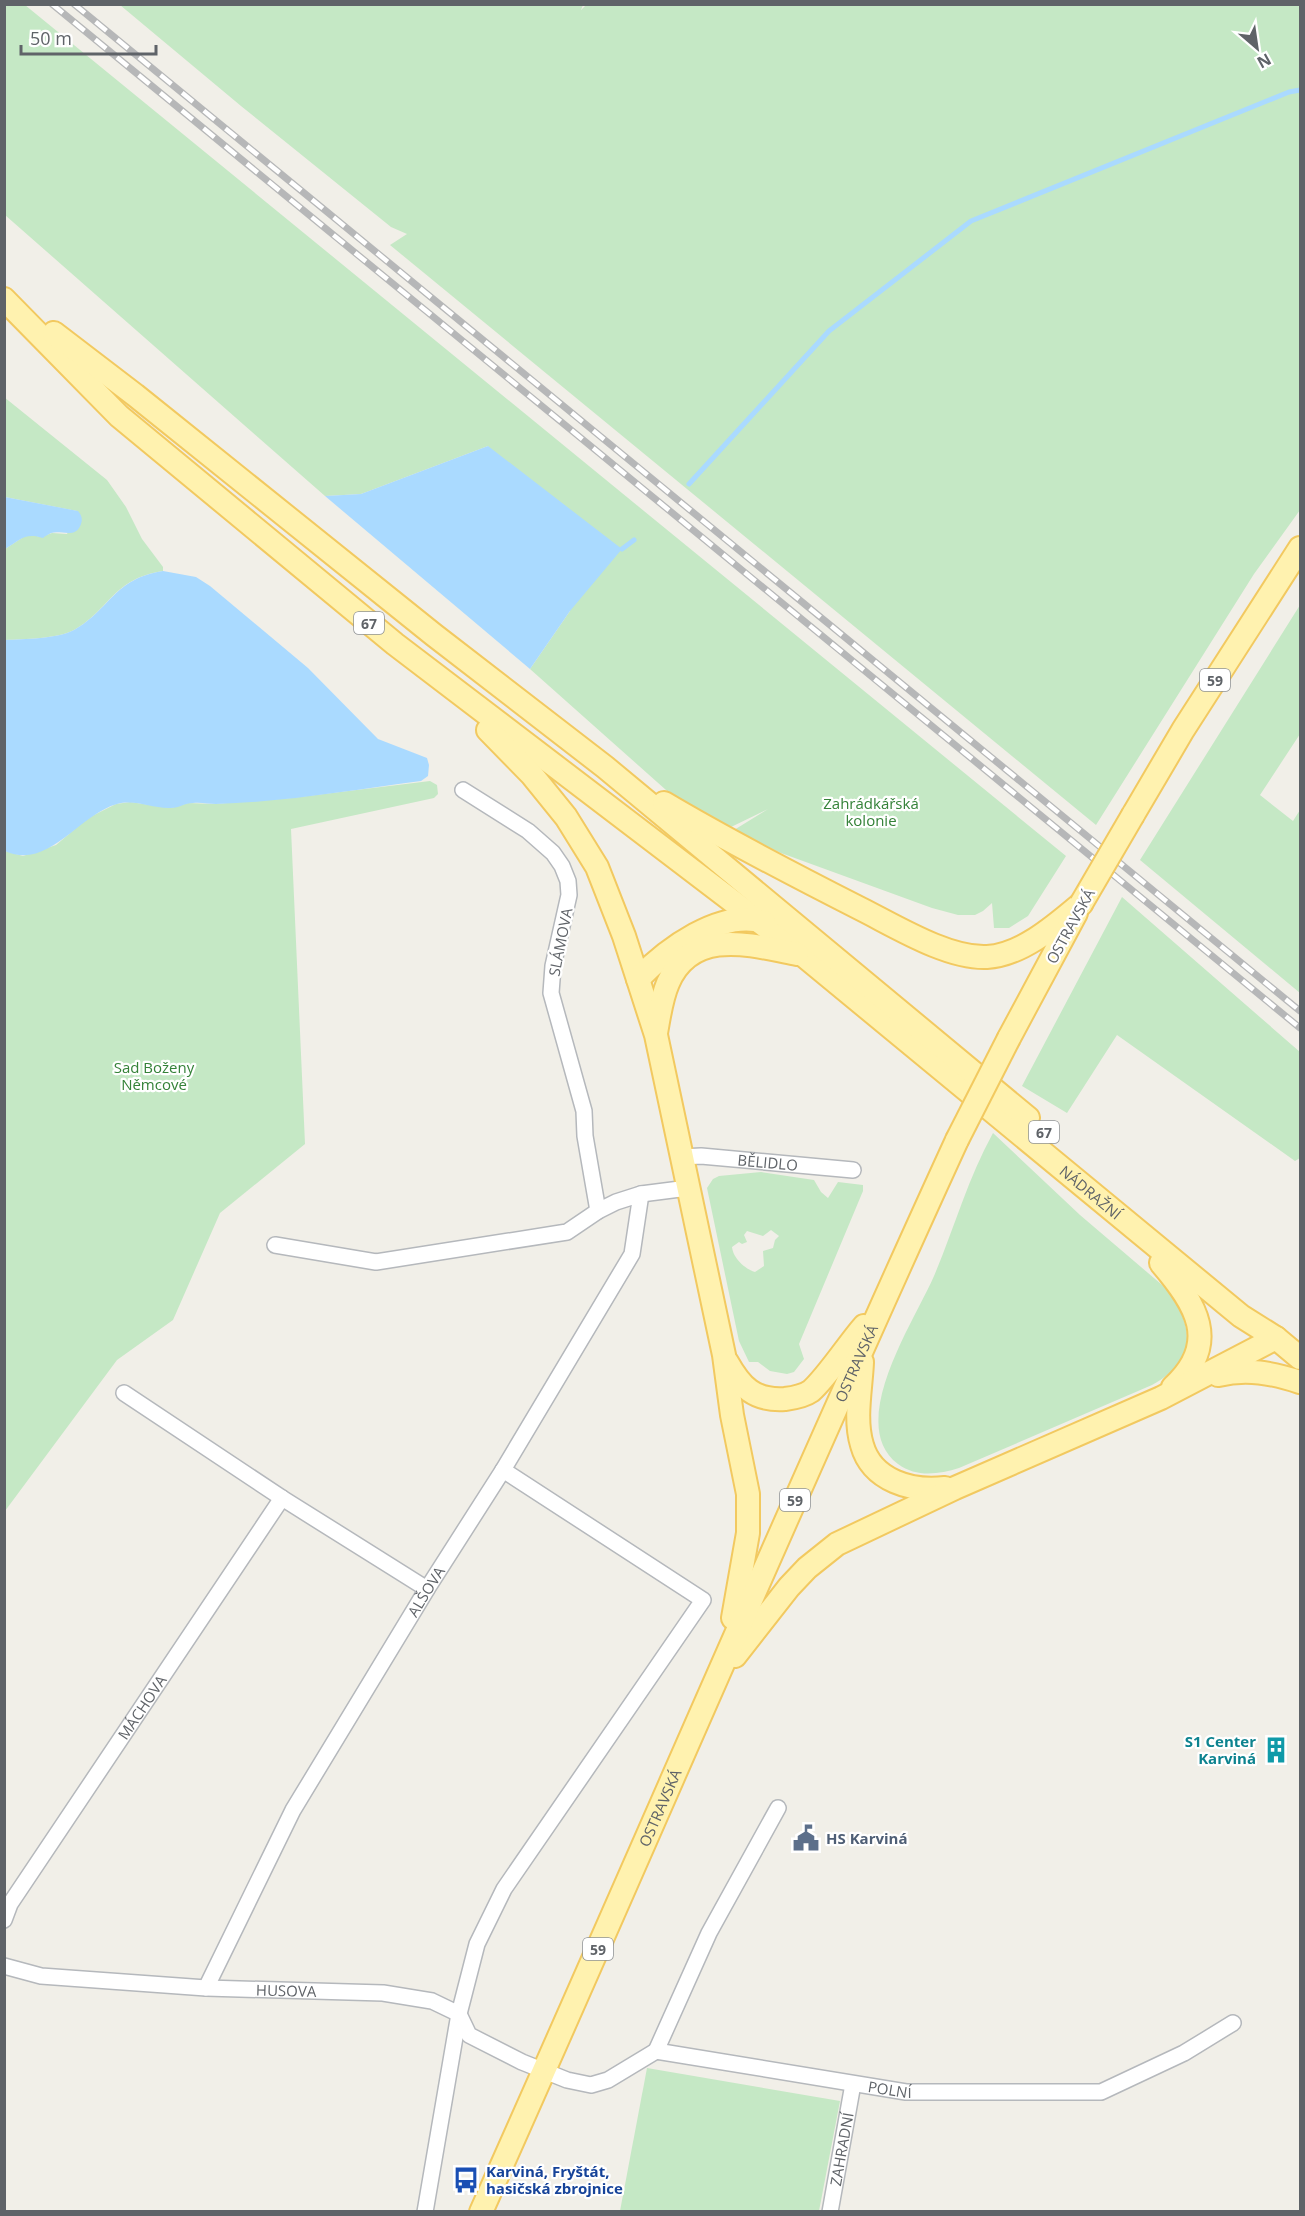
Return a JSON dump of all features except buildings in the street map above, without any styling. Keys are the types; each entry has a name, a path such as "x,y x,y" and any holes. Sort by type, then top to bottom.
{"main road":[{"name":"67","path":"4,297 119,416 395,644 757,920 804,944"},
{"name":"67","path":"4,297 135,395 415,620 604,767 804,944 994,1090 1240,1299 1276,1338"},
{"name":"OSTRAVSKÁ","path":"481,2211 883,1301 957,1140 1081,903 1183,730 1300,548"},
{"path":"395,644 490,732 532,775 566,818 597,867 614,909 656,1035"},
{"path":"604,767 770,863 897,927 960,953 987,957 1016,949 1059,922 1081,903"},
{"path":"638,979 658,959 682,941 720,925 757,920"},
{"name":"67","path":"724,1355 656,1035 669,981 685,960 696,951 712,944 727,942 804,944"},
{"name":"NÁDRAŽNÍ","path":"804,944 1119,1215 1241,1316 1276,1338 1300,1358"},
{"path":"1119,1215 1184,1289 1198,1322 1200,1341 1195,1360 1190,1370 1161,1398"},
{"path":"724,1355 736,1379 748,1391 772,1399 797,1397 813,1389 883,1301"},
{"path":"712,1686 789,1587 827,1551 870,1527 955,1488 1161,1398 1276,1338"},
{"path":"863,1347 859,1424 861,1444 866,1455 884,1476 896,1483 924,1490 955,1488"},
{"path":"724,1355 732,1415 748,1494 749,1512 748,1533 728,1652"},
{"path":"1190,1383 1226,1373 1249,1371 1279,1375 1300,1382"}],"street":[{"name":"SLÁMOVA","path":"463,790 528,831 553,853 568,881 569,895 553,966 551,993 584,1111 585,1136 598,1211"},
{"name":"BĚLIDLO","path":"681,1157 701,1156 853,1170"},
{"path":"275,1245 376,1262 567,1232 616,1202 641,1194 688,1188"},
{"name":"ALŠOVA","path":"206,1988 294,1810 427,1589 503,1470 632,1254 641,1194"},
{"path":"124,1393 282,1498 427,1589"},
{"path":"425,2211 459,2014 477,1944 504,1889 703,1600 503,1470"},
{"name":"MÁCHOVA","path":"4,1920 10,1904 282,1498"},
{"path":"459,2014 469,2035 522,2062 567,2080 591,2085 608,2080 656,2051 709,1933 778,1808"},
{"name":"HUSOVA","path":"4,1966 41,1976 206,1988 383,1993 432,2001 459,2014"},
{"name":"POLNÍ","path":"656,2051 906,2092 1101,2092 1184,2053 1233,2023"},
{"name":"ZAHRADNÍ","path":"830,2211 853,2084"}],"green space":[{"name":"Zahrádkářská kolonie","path":"5,5 25,5 1066,856 1028,916 1009,928 994,928 992,903 975,915 958,915 932,908 781,853 734,830 768,809 729,828 684,806 530,669 570,611 488,446 361,494 325,496 5,215"},
{"path":"120,5 583,5 581,10 586,5 1300,5 1300,510 1254,574 1096,825 390,245 407,234 391,227"},
{"path":"4,397 107,480 126,507 142,539 163,567 163,571 146,575 122,588 86,622 74,630 59,635 5,640 5,549 25,536 67,534 77,511 5,497"},
{"path":"1300,605 1300,734 1260,795 1293,821 1300,810 1300,993 1140,860"},
{"name":"Sad Boženy Němcové","path":"430,781 437,785 438,794 434,798 291,829 305,1144 220,1213 173,1320 117,1360 5,1511 5,851 23,856 56,845 88,818 116,804 130,802 171,808 188,803 215,804 291,798"},
{"path":"1122,897 1300,1052 1300,1158 1295,1161 1117,1035 1067,1113 1022,1086"},
{"path":"993,1133 1080,1215 1168,1290 1183,1318 1187,1343 1184,1355 1177,1366 1152,1385 959,1468 944,1472 920,1473 898,1464 884,1446 878,1424 881,1399 900,1345 934,1276 969,1186"},
{"path":"761,1172 814,1180 821,1192 828,1198 838,1182 863,1185 863,1191 799,1344 804,1359 794,1372 787,1374 770,1371 758,1362 749,1362 739,1341 707,1188 713,1179 719,1176","holes":["771,1230 779,1236 773,1248 763,1251 764,1266 755,1272 740,1262 733,1251 732,1247 739,1242 742,1244 747,1242 744,1235 747,1231 763,1236"]},
{"path":"647,2068 840,2101 819,2211 620,2211"}],"water":[{"path":"488,446 622,549 570,611 530,669 325,496 361,494"},
{"path":"5,497 78,511 82,520 81,524 79,529 72,533 55,532 43,538 27,536 5,549"},
{"path":"163,571 196,577 210,586 308,668 378,739 427,758 428,776 421,781 267,801 196,803 171,808 131,803 117,804 89,819 49,848 35,854 21,855 5,851 5,640 50,637 74,630 133,581"}],"waterway":[{"path":"689,484 829,331 971,221 1289,92 1300,90"},
{"path":"622,549 634,540"}],"railway":[{"path":"52,4 1300,1028"},
{"path":"74,4 1300,1011"}],"place":[{"name":"S1 Center Karviná","path":"1276,1750"},
{"name":"HS Karviná","path":"806,1838"},
{"name":"Karviná, Fryštát, hasičská zbrojnice","path":"466,2180"}]}
